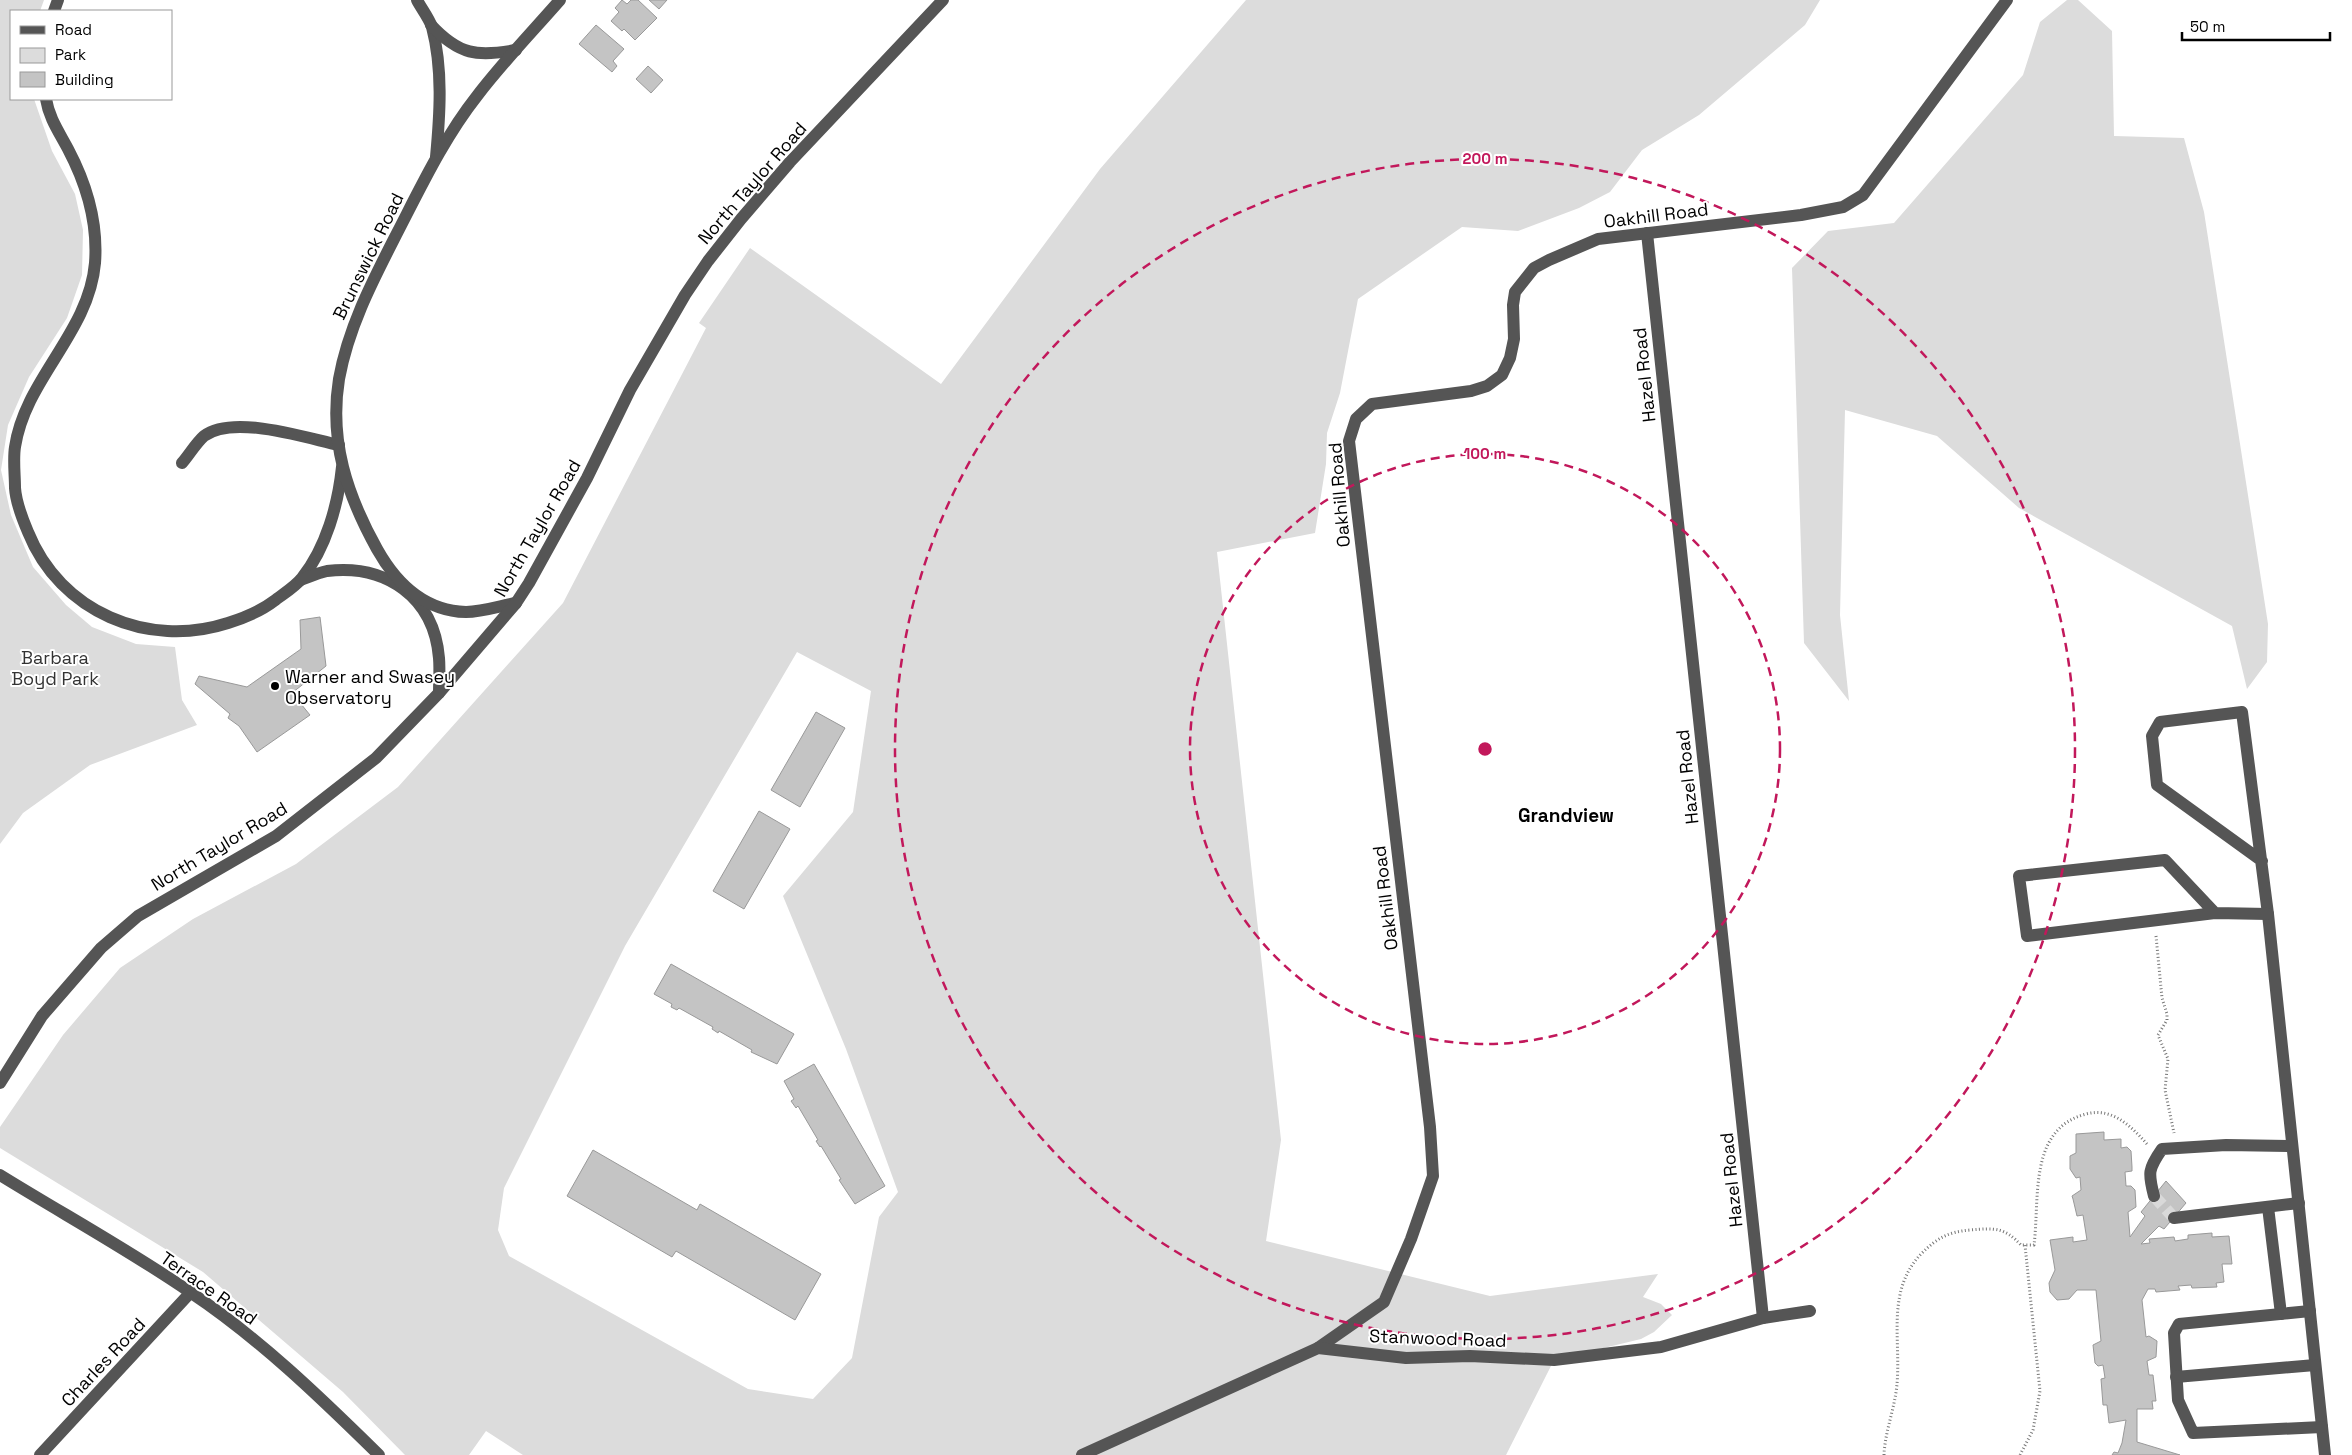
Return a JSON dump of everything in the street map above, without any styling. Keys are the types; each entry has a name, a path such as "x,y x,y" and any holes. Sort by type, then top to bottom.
{"street":[{"path":"416,0 431,25 447,42 471,52 491,54 516,50"},
{"name":"Brunswick Road","path":"516,603 467,612 446,610 430,604 407,590 382,558 359,516 342,467 339,445 339,380 349,337 373,279 436,159 476,97 560,0"},
{"name":"North Taylor Road","path":"0,1083 42,1016 101,948 138,916 276,836 376,758 439,693 516,603 587,478 630,390 685,295 708,261 790,162 943,0"},
{"name":"Oakhill Road","path":"1318,1348 1384,1302 1433,1176 1429,1118 1349,441 1356,420 1372,404 1471,392 1487,386 1502,375 1510,358 1514,339 1512,305 1515,292 1534,268 1549,260 1598,239 1802,215 1843,207 1862,195 2007,0"},
{"path":"431,25 439,72 440,111 436,159"},
{"path":"46,100 54,124 83,180 93,220 95,264 86,303 73,330 28,406 15,447 15,491 31,541 55,577 75,595 112,619 136,627 175,632 218,626 242,618 268,605 301,580 325,572 353,570 379,575 407,590 426,614 434,634 439,657 439,693"},
{"name":"Hazel Road","path":"1647,234 1763,1318"},
{"path":"182,463 203,437 215,430 257,427 339,445"},
{"path":"301,580 331,520 339,493 342,467"},
{"path":"2262,861 2157,785 2152,736 2160,722 2242,712 2262,861 2268,914 2325,1455"},
{"path":"2215,913 2165,860 2019,876 2027,936 2215,913 2268,914"},
{"path":"2154,1196 2149,1175 2162,1149 2226,1145 2292,1146"},
{"name":"Terrace Road","path":"0,1175 191,1292 258,1344 329,1406 379,1455"},
{"path":"2174,1218 2299,1203"},
{"path":"2268,1207 2281,1314"},
{"name":"Charles Road","path":"40,1455 191,1292"},
{"name":"Stanwood Road","path":"1318,1348 1406,1358 1470,1356 1554,1360 1661,1347 1763,1318 1810,1311"},
{"path":"2310,1311 2179,1324 2174,1333 2178,1400 2193,1433 2322,1427"},
{"path":"1082,1455 1318,1348"},
{"path":"2176,1377 2316,1365"}],"path":[{"path":"2155,921 2162,998 2167,1014 2167,1020 2158,1035 2168,1059 2165,1090 2173,1127 2174,1148"},
{"path":"1884,1455 1896,1402 1898,1370 1897,1318 1902,1284 1907,1272 1926,1249 1950,1232 1995,1228 2010,1233 2021,1245 2034,1245 2036,1205 2044,1152 2049,1139 2070,1119 2089,1113 2112,1114 2136,1130 2151,1148"},
{"path":"2020,1455 2033,1430 2040,1391 2025,1245"}],"green space":[{"name":"Barbara Boyd Park","path":"0,0 44,0 40,10 10,10 10,100 34,100 52,151 75,194 83,230 82,275 67,318 29,377 8,425 1,470 11,515 33,567 66,605 92,627 136,644 175,647 182,700 197,725 90,765 23,813 0,844"},
{"path":"1246,0 1820,0 1805,25 1699,115 1642,150 1610,192 1579,208 1518,231 1462,227 1358,299 1340,393 1327,433 1326,464 1315,533 1217,552 1281,1140 1266,1241 1490,1296 1658,1274 1643,1297 1661,1304 1672,1315 1654,1332 1641,1339 1554,1360 1506,1455 523,1455 486,1431 469,1455 405,1455 343,1392 203,1272 0,1148 0,1127 63,1035 120,968 193,919 296,864 398,787 563,603 706,328 699,323 750,248 941,384 1100,169","holes":["797,652 871,691 853,812 783,896 846,1049 898,1192 879,1217 852,1358 813,1399 748,1389 509,1256 498,1230 504,1188 625,946"]},
{"path":"2067,0 2078,0 2112,31 2114,136 2184,138 2204,212 2268,624 2267,662 2247,689 2232,626 2019,508 1937,436 1845,410 1840,615 1849,701 1804,643 1792,268 1828,231 1894,223 2023,75 2040,22"}],"building":[{"path":"622,0 627,4 631,0 638,0 657,18 635,40 624,29 622,31 611,21 619,12 615,8"},
{"path":"649,0 667,0 659,9"},
{"path":"596,25 624,49 613,61 617,66 612,72 579,44"},
{"path":"648,66 663,80 651,93 636,79"},
{"name":"Warner and Swasey Observatory","path":"320,617 326,666 292,693 310,715 257,752 239,726 228,718 230,714 195,684 199,676 247,687 301,649 300,620"},
{"path":"816,712 845,728 800,807 771,790"},
{"path":"759,811 790,829 744,909 713,891"},
{"path":"671,964 794,1034 777,1064 751,1052 752,1050 719,1031 718,1033 712,1029 713,1027 679,1008 677,1010 671,1007 672,1004 654,994"},
{"path":"814,1064 885,1186 855,1204 839,1180 841,1179 821,1146 816,1141 818,1140 798,1106 796,1108 791,1101 794,1099 784,1081"},
{"path":"2104,1132 2104,1140 2121,1139 2121,1148 2127,1147 2131,1151 2132,1171 2125,1172 2126,1186 2131,1186 2135,1190 2136,1207 2128,1212 2130,1237 2145,1216 2141,1212 2166,1181 2186,1203 2164,1229 2159,1226 2141,1244 2150,1243 2149,1239 2174,1237 2175,1241 2188,1239 2188,1235 2212,1233 2212,1237 2229,1236 2232,1264 2222,1264 2224,1282 2216,1283 2217,1287 2192,1288 2191,1285 2178,1286 2180,1290 2156,1292 2155,1289 2148,1289 2142,1300 2146,1337 2149,1336 2157,1341 2156,1357 2147,1361 2149,1375 2153,1375 2156,1401 2152,1401 2153,1409 2137,1409 2137,1442 2180,1455 2112,1455 2114,1452 2118,1453 2122,1443 2126,1420 2109,1423 2107,1405 2103,1405 2101,1379 2105,1378 2103,1365 2098,1366 2095,1363 2093,1345 2101,1341 2096,1290 2077,1290 2069,1299 2057,1300 2050,1292 2049,1283 2055,1270 2050,1240 2073,1237 2073,1242 2087,1240 2083,1215 2077,1216 2072,1196 2081,1190 2080,1177 2076,1178 2070,1169 2070,1156 2076,1153 2076,1134"},
{"path":"593,1150 697,1210 700,1204 821,1274 795,1320 676,1251 672,1257 567,1196"}],"tunnel":[{"path":"2154,1196 2174,1218"}],"place":[{"name":"Warner and Swasey Observatory","path":"275,686"}],"district":[{"name":"Grandview","path":"1566,815"}]}
